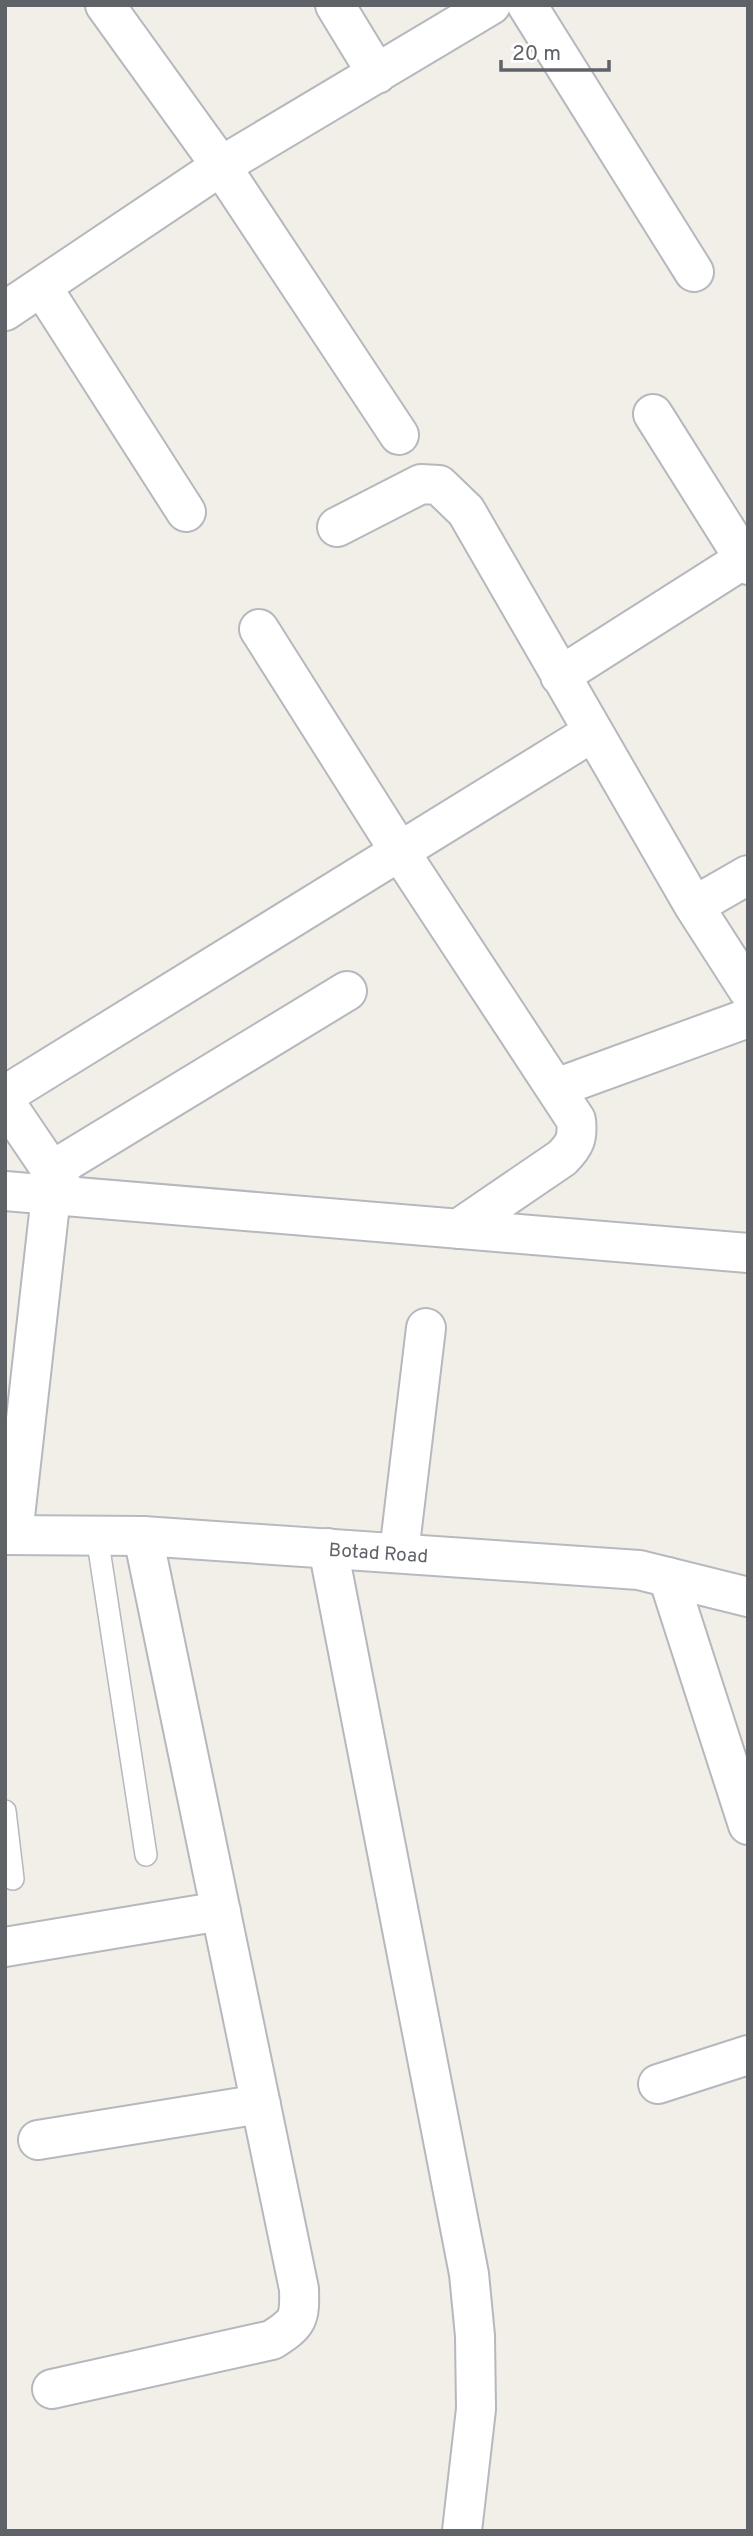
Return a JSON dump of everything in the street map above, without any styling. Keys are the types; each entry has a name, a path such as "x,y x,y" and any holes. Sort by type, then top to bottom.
{"street":[{"path":"105,5 221,166 399,435"},
{"path":"335,5 377,74"},
{"path":"5,311 221,166 491,5"},
{"path":"527,5 694,271"},
{"path":"42,287 186,512"},
{"path":"560,676 746,562 653,414"},
{"path":"337,527 421,484 439,485 466,511 694,906 748,990"},
{"path":"259,629 400,852 576,1120 578,1136 573,1147 562,1158 458,1229"},
{"path":"5,1095 593,733"},
{"path":"694,906 748,875"},
{"path":"57,1187 347,991"},
{"path":"556,1088 748,1018"},
{"path":"5,1102 57,1187 9,1535"},
{"path":"5,1191 57,1187 458,1229 748,1253"},
{"path":"399,1553 426,1328"},
{"name":"Botad Road","path":"9,1535 144,1536 639,1570 748,1597"},
{"path":"51,2389 272,2340 292,2328 299,2311 299,2289 144,1536"},
{"path":"328,1548 470,2274 475,2336 476,2409 462,2531"},
{"path":"668,1577 748,1825"},
{"path":"5,1947 221,1911"},
{"path":"658,2084 748,2055"},
{"path":"38,2140 261,2104"}],"lane":[{"path":"97,1536 146,1855"},
{"path":"5,1811 13,1879"}]}
